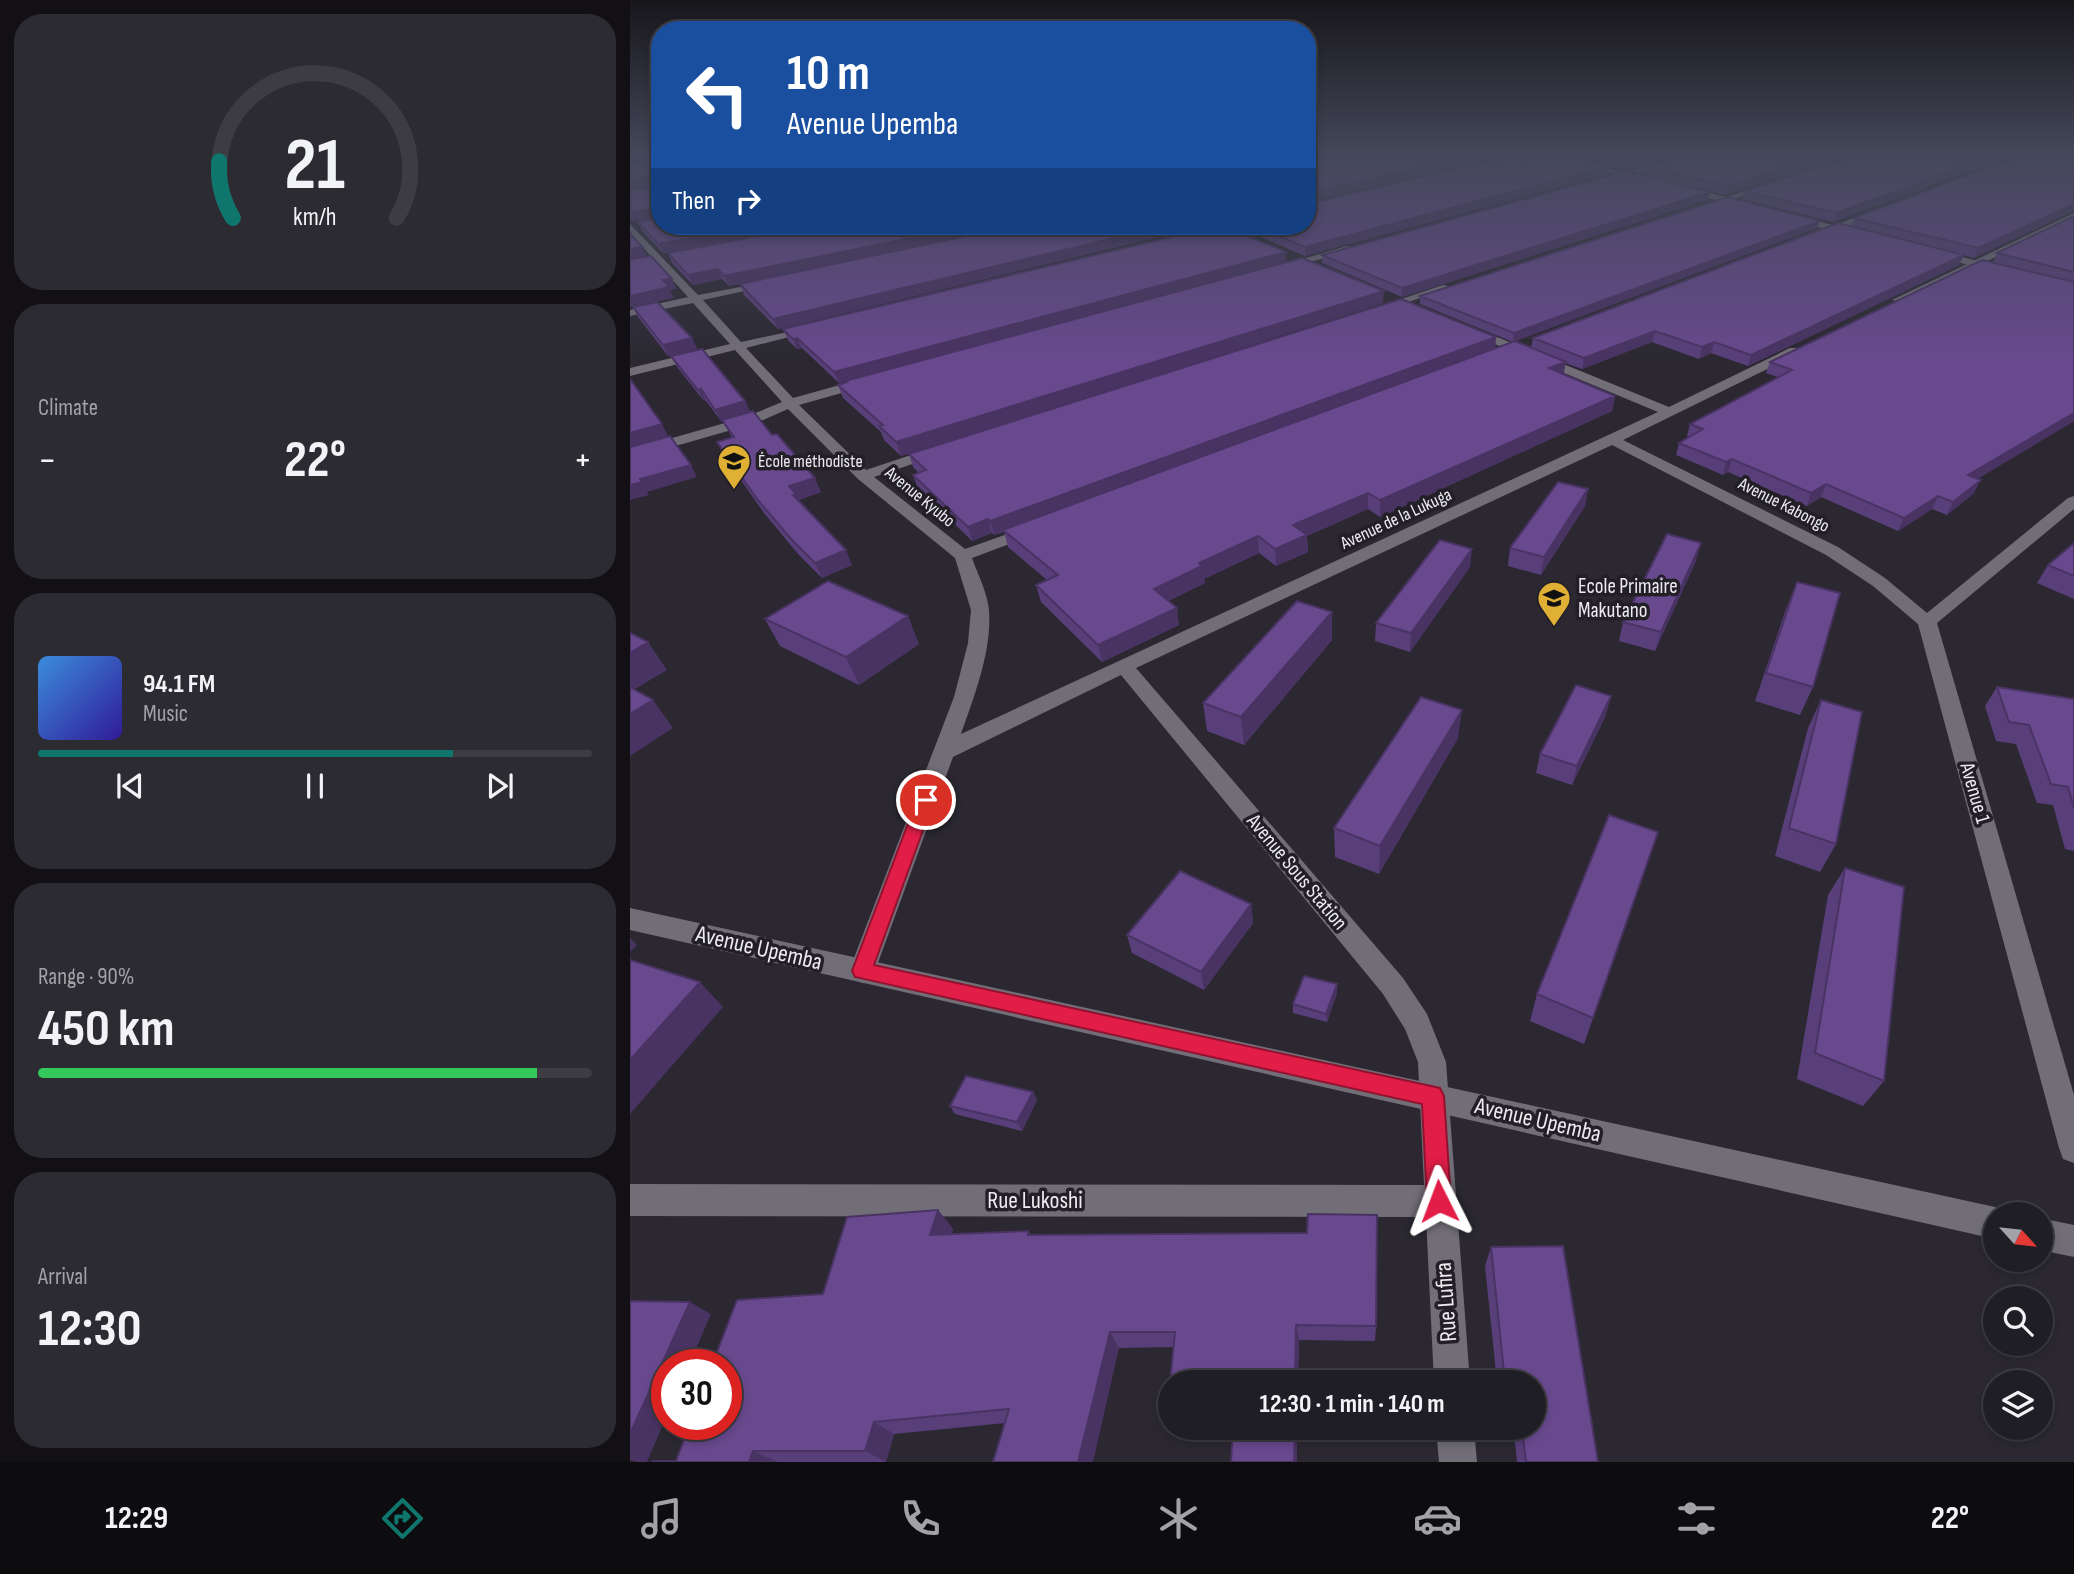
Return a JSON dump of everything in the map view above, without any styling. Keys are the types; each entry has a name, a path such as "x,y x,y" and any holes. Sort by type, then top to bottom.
{"street":[{"path":"1814,223 1871,238"},
{"path":"1807,238 1845,223"},
{"path":"1877,311 2059,223"},
{"name":"Avenue Kyubo","path":"633,227 790,403 863,475 962,556 980,610 977,643 964,697 944,752"},
{"path":"1265,271 1358,246"},
{"path":"1281,251 1328,271"},
{"path":"1923,251 2012,273"},
{"path":"630,313 776,281"},
{"path":"1360,315 1464,282"},
{"path":"1375,292 1423,312"},
{"path":"630,372 819,326"},
{"path":"1458,326 1524,346 1669,412"},
{"path":"1492,358 1524,346"},
{"name":"Avenue de la Lukuga","path":"944,752 1612,440 1804,346"},
{"path":"630,455 751,420 790,403 882,377"},
{"name":"Avenue Kabongo","path":"1612,440 1832,551 1879,582 1927,622"},
{"path":"863,475 954,446"},
{"path":"1927,622 2074,501"},
{"path":"962,556 1053,522"},
{"name":"Avenue 1","path":"1927,622 2074,1148"},
{"name":"Avenue Sous Station","path":"1124,666 1393,986 1417,1023 1433,1062 1433,1096"},
{"path":"862,971 944,752"},
{"name":"Avenue Upemba","path":"630,919 1983,1220"},
{"name":"Rue Lufira","path":"1433,1096 1451,1370"},
{"name":"Rue Lukoshi","path":"630,1200 1439,1201"},
{"path":"2053,1237 2074,1241"},
{"path":"1456,1440 1458,1462"}],"building":[{"path":"639,223 651,223 651,235 708,235 658,244"},
{"path":"1316,223 1394,223 1305,247 1276,235 1316,235"},
{"path":"1437,223 1610,223 1402,288 1322,255"},
{"path":"1646,223 1814,223 1514,333 1420,296"},
{"path":"1837,223 1964,255 1751,355 1714,342 1702,347 1655,331 1584,358 1533,338"},
{"path":"1876,223 2032,223 1978,248"},
{"path":"2059,223 2074,223 2074,272 1997,253"},
{"path":"630,233 642,247 630,249"},
{"path":"762,235 925,235 724,276 718,269 688,275 668,253"},
{"path":"971,235 1127,235 773,319 740,284"},
{"path":"1180,235 1245,235 1286,252 834,372 797,338 793,339 783,329"},
{"path":"651,256 672,279 663,280 669,287 630,296 630,259"},
{"path":"1302,258 1384,291 896,442 879,426 883,425 838,385 847,382 845,381"},
{"path":"1982,260 2074,282 2074,413 1968,475 1981,480 1953,502 1938,496 1904,518 1826,484 1811,493 1732,459 1726,462 1679,443 1703,429 1690,424 1792,370 1770,362"},
{"path":"1401,299 1496,337 968,527 913,475 926,470 909,454"},
{"path":"657,302 692,338 663,345 633,307"},
{"path":"1515,341 1566,362 1549,368 1615,396 1380,500 1368,493 1293,525 1307,535 1275,549 1258,536 1199,563 1202,566 1154,589 1177,608 1098,645 1036,585 1058,575 1003,530"},
{"path":"702,349 745,401 715,410 701,389 698,390 671,356"},
{"path":"630,379 662,424 630,433"},
{"path":"753,411 772,435 777,434 815,478 789,486 796,494 793,495 846,550 815,563 757,499 717,442 734,437 722,420"},
{"path":"670,436 691,465 640,479 642,482 630,485 630,447"},
{"path":"1558,482 1588,489 1544,557 1510,548"},
{"path":"1667,534 1701,543 1661,632 1623,622"},
{"path":"1440,540 1472,549 1411,633 1376,623"},
{"path":"2074,543 2074,576 2048,565"},
{"path":"828,581 908,616 846,657 765,619"},
{"path":"1797,582 1840,593 1813,687 1766,673"},
{"path":"1297,601 1332,612 1241,717 1203,703"},
{"path":"630,633 648,642 630,653"},
{"path":"1576,685 1611,696 1577,766 1540,754"},
{"path":"630,687 653,700 630,714"},
{"path":"1997,687 2074,699 2074,808 2068,787 2051,784 2029,725 2009,722"},
{"path":"1421,697 1462,710 1380,846 1334,828"},
{"path":"1821,700 1862,712 1836,844 1789,828"},
{"path":"1609,815 1658,832 1593,1018 1537,994"},
{"path":"1845,868 1904,887 1884,1081 1815,1053"},
{"path":"1180,871 1251,904 1201,972 1127,935"},
{"path":"630,960 700,982 630,1060"},
{"path":"1304,976 1337,984 1326,1014 1293,1004"},
{"path":"966,1076 1033,1092 1017,1122 950,1106"},
{"path":"938,1210 930,1235 1028,1231 1028,1235 1307,1233 1308,1214 1377,1215 1376,1326 1296,1325 1295,1370 1171,1370 1175,1332 1110,1332 1078,1462 993,1462 1009,1409 874,1422 865,1451 753,1451 749,1462 652,1462 676,1461 684,1440 742,1440 742,1349 718,1349 737,1300 823,1294 847,1217"},
{"path":"1563,1246 1598,1462 1526,1462 1523,1440 1546,1440 1546,1370 1504,1370 1491,1247"},
{"path":"630,1301 690,1302 669,1349 651,1349 651,1388 630,1434"},
{"path":"1232,1440 1295,1440 1294,1462 1231,1462"}],"place":[{"name":"École méthodiste","path":"734,491"},
{"name":"Ecole Primaire Makutano","path":"1554,628"}],"route":[{"path":"926,800 862,971 1433,1096 1439,1201"}]}
